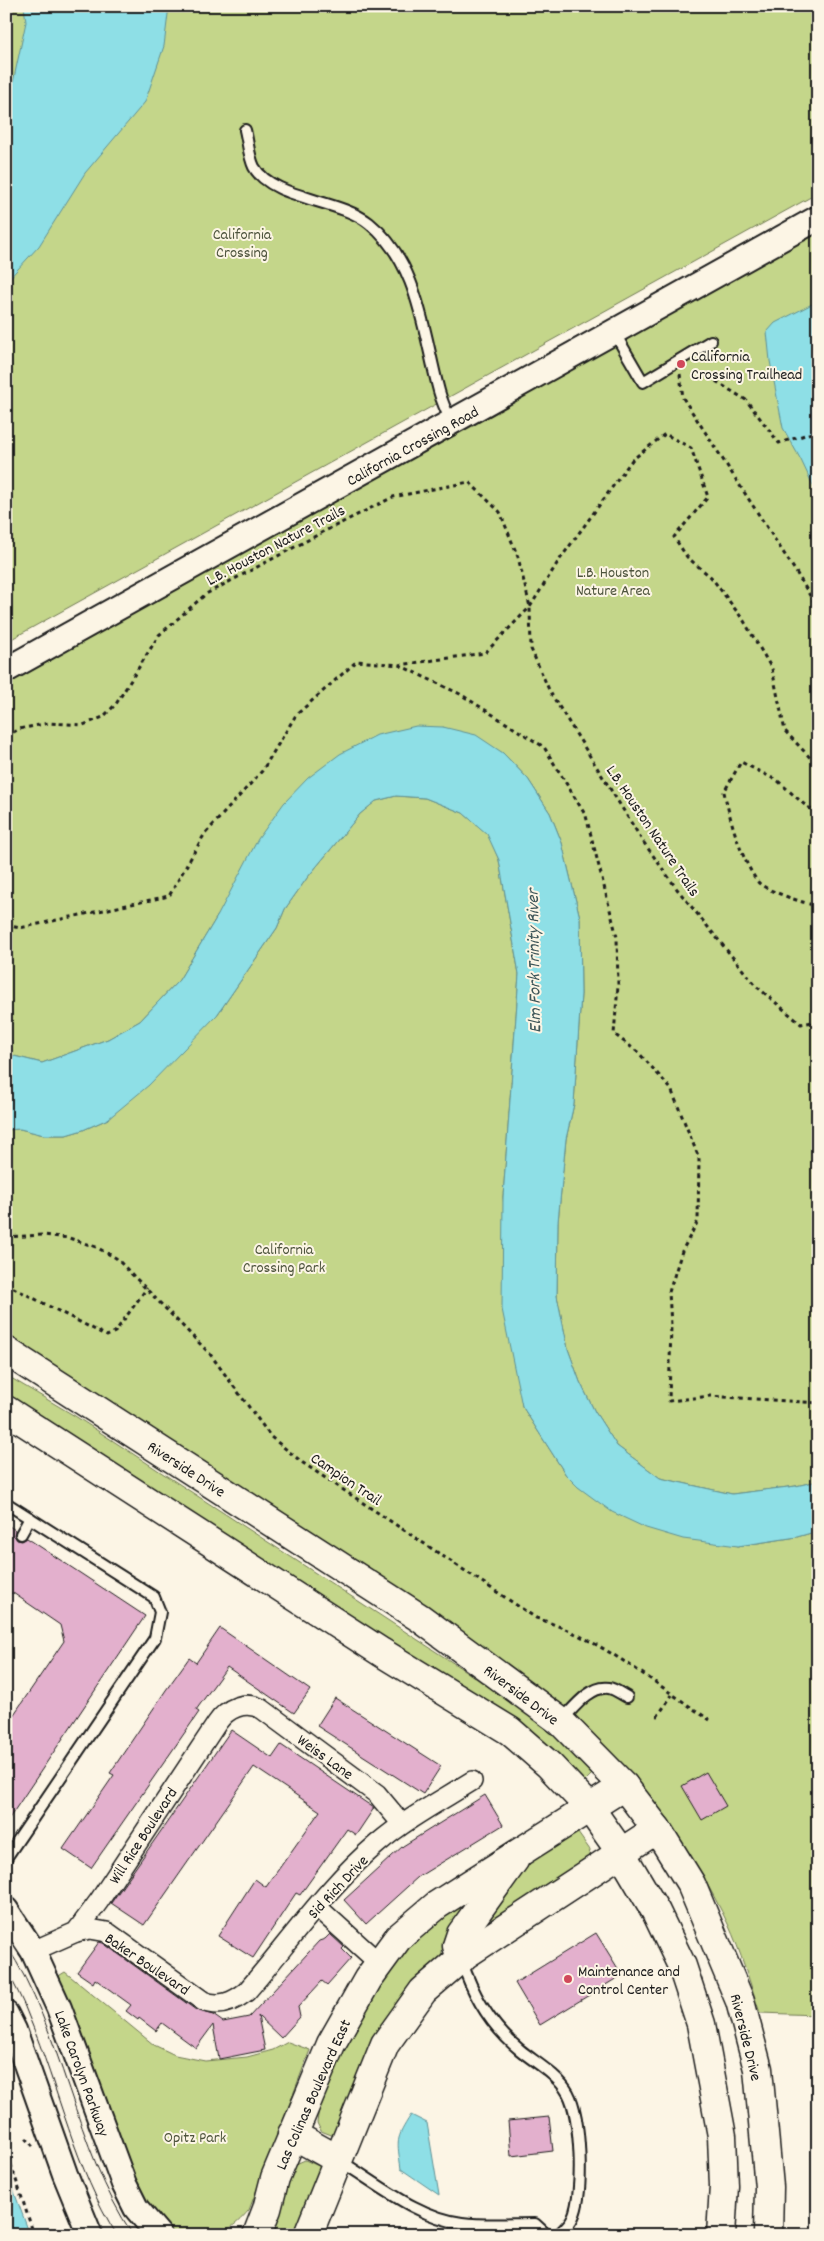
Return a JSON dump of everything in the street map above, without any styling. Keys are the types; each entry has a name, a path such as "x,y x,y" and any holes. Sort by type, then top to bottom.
{"main road":[{"name":"Riverside Drive","path":"6,1351 420,1618 560,1721 624,1786 657,1829 701,1905 740,2001 758,2069 769,2187 768,2235"},
{"path":"6,1410 381,1652 510,1731 549,1765 589,1807 620,1851 656,1912 682,1966 701,2024 722,2136 724,2186 722,2235"},
{"name":"Las Colinas Boulevard East","path":"261,2225 275,2178 292,2134 331,2044 378,1963 398,1938 436,1905 624,1786"},
{"path":"308,2235 337,2159 385,2044 423,1991 461,1959 620,1851 657,1829"},
{"path":"461,1959 457,1946 461,1934 520,1852"},
{"path":"292,2134 337,2159"},
{"path":"238,2235 261,2225"}],"street":[{"name":"California Crossing Road","path":"6,670 452,424 818,218"},
{"name":"Weiss Lane","path":"240,1706 256,1706 262,1709 377,1794 402,1824"},
{"name":"Will Rice Boulevard","path":"33,1951 76,1932 99,1901 217,1722 225,1713 240,1706"},
{"name":"Sid Rich Drive","path":"218,2005 237,1999 246,1992 316,1907 359,1861 402,1824 472,1781"},
{"path":"316,1907 378,1963"},
{"name":"Lake Carolyn Parkway","path":"6,1910 33,1951 59,2008 124,2184 136,2208 160,2235"},
{"name":"Baker Boulevard","path":"76,1932 90,1929 106,1932 203,2000 218,2005"},
{"path":"6,2014 14,2030 65,2174 90,2235"}],"lane":[{"path":"245,130 253,165 262,178 275,186 343,209 367,221 390,242 406,270 415,294 440,394 452,424"},
{"path":"614,332 643,382 711,341"},
{"path":"6,1503 154,1597 160,1612 155,1638 6,1858"},
{"path":"21,1534 30,1518"},
{"path":"560,1721 587,1696 602,1688 612,1688 627,1697"},
{"path":"461,1959 475,1996 504,2034 559,2082 568,2093 575,2112 578,2148 578,2200 570,2223 558,2235"},
{"path":"337,2159 408,2204 431,2214 461,2223 535,2224 547,2235"}],"path":[{"path":"680,373 682,398 796,572 818,609"},
{"path":"710,377 746,400 779,443 818,431"},
{"path":"6,925 20,928 169,896 204,834 262,771 296,715 357,661 399,665 485,653 530,607 558,562 632,460 665,434 690,448 708,497 674,537 688,557 711,578 744,622 772,670 786,730 818,766"},
{"name":"L.B. Houston Nature Trails","path":"6,736 19,729 49,723 83,725 103,717 116,704 159,635 206,594 392,497 469,482 500,512 518,557 530,607 531,649 550,692 642,840 677,889 756,986 801,1024 818,1021"},
{"path":"399,665 460,694 544,747 586,816 617,936 618,986 614,1034 639,1053 671,1089 699,1158 698,1221 682,1251 669,1292 671,1325 669,1401 710,1396 818,1403"},
{"path":"818,814 778,780 742,762 724,792 734,835 759,883 803,903 818,906"},
{"name":"Campion Trail","path":"6,1237 44,1236 69,1238 116,1258 147,1288 162,1308 210,1354 271,1437 302,1463 536,1618 585,1637 710,1720"},
{"path":"6,1284 107,1336 115,1332 147,1288"},
{"path":"657,1717 672,1695"},
{"path":"6,2149 34,2235"}],"green space":[{"name":"California Crossing","path":"6,6 818,6 818,193 6,642"},
{"name":"L.B. Houston Nature Area","path":"818,231 818,1481 796,1486 732,1494 660,1478 617,1446 595,1412 580,1382 568,1349 557,1296 558,1222 566,1139 574,1104 581,994 580,918 562,843 550,813 528,779 503,753 443,727 218,915 179,980 140,1021 108,1039 42,1063 6,1054 6,685"},
{"name":"California Crossing Park","path":"396,796 425,798 463,813 488,834 499,860 519,974 503,1197 522,1406 566,1475 578,1487 738,1546 797,1537 818,1531 818,2015 760,2013 728,1924 687,1850 636,1780 597,1739 556,1703 513,1668 6,1342 6,1130 20,1129 44,1135 66,1135 108,1119 217,1015 277,928 285,909 307,878 360,814 376,801"},
{"path":"6,1375 75,1416 464,1670 522,1710 556,1737 593,1773 584,1782 6,1400"},
{"path":"574,1831 578,1833 590,1850 588,1860 477,1930 473,1925 536,1853"},
{"path":"488,1887 444,1938 441,1958 334,2136 321,2131 317,2123 320,2100 360,2013 418,1933"},
{"name":"Opitz Park","path":"65,1972 154,2045 175,2055 205,2061 247,2057 273,2050 288,2042 310,2050 249,2210 230,2228 214,2235 187,2235 162,2226 148,2211 142,2201 57,1977"},
{"path":"305,2160 321,2167 298,2235 268,2235 291,2166"}],"water":[{"path":"24,6 169,6 164,46 145,102 85,173 39,246 6,282 6,115 26,22"},
{"path":"818,301 818,496 783,428 770,361 767,332 775,323"},
{"name":"Elm Fork Trinity River","path":"416,726 443,727 476,735 503,753 528,779 550,813 562,843 580,918 581,994 574,1104 566,1139 558,1222 557,1296 568,1349 580,1382 595,1412 617,1446 660,1478 732,1494 796,1486 818,1481 818,1531 797,1537 738,1546 683,1539 646,1528 612,1512 578,1487 566,1475 522,1406 502,1309 503,1197 519,974 499,860 487,834 463,813 425,798 396,796 376,801 360,814 307,878 285,909 277,928 217,1015 149,1085 108,1119 83,1130 66,1135 44,1135 20,1129 6,1130 6,1054 42,1063 108,1039 140,1021 179,980 218,915 258,839 284,803 308,778 340,754 377,735"},
{"path":"411,2115 427,2123 439,2195 401,2169 399,2140 402,2130"},
{"path":"6,2170 30,2235 6,2235"}],"building":[{"path":"6,1524 15,1530 14,1535 17,1540 22,1541 27,1538 145,1616 6,1823 6,1726 64,1641 60,1625 13,1593 6,1594"},
{"path":"220,1628 310,1690 294,1713 227,1667 196,1710 199,1712 91,1868 63,1849 114,1775 110,1773 166,1690 189,1658 196,1663"},
{"path":"335,1698 441,1766 423,1794 317,1726"},
{"path":"231,1730 272,1758 281,1745 374,1808 356,1835 347,1829 300,1895 296,1893 253,1958 218,1936 255,1879 266,1887 320,1811 254,1767 144,1925 111,1903"},
{"path":"706,1772 726,1806 702,1820 682,1786"},
{"path":"485,1795 503,1825 418,1877 366,1924 344,1900 403,1846"},
{"name":"Maintenance and Control Center","path":"596,1933 622,1975 540,2025 515,1983"},
{"path":"330,1934 344,1947 342,1949 351,1958 327,1985 322,1981 298,2007 300,2017 281,2038 258,2016 265,2050 219,2059 213,2025 196,2048 162,2023 156,2031 139,2018 138,2020 126,2011 131,2005 95,1979 93,1983 77,1972 99,1942 103,1943 196,2010 213,2015 223,2022 249,2017 319,1941 325,1939"},
{"path":"549,2117 553,2151 511,2156 508,2121"}],"tram line":[{"path":"6,1945 26,1979 42,2015 96,2165 113,2201 133,2235"},
{"path":"6,1969 27,2011 40,2044 68,2128 90,2183 102,2210 117,2235"}],"place":[{"name":"California Crossing Trailhead","path":"681,364"},
{"name":"Maintenance and Control Center","path":"568,1979"}]}
